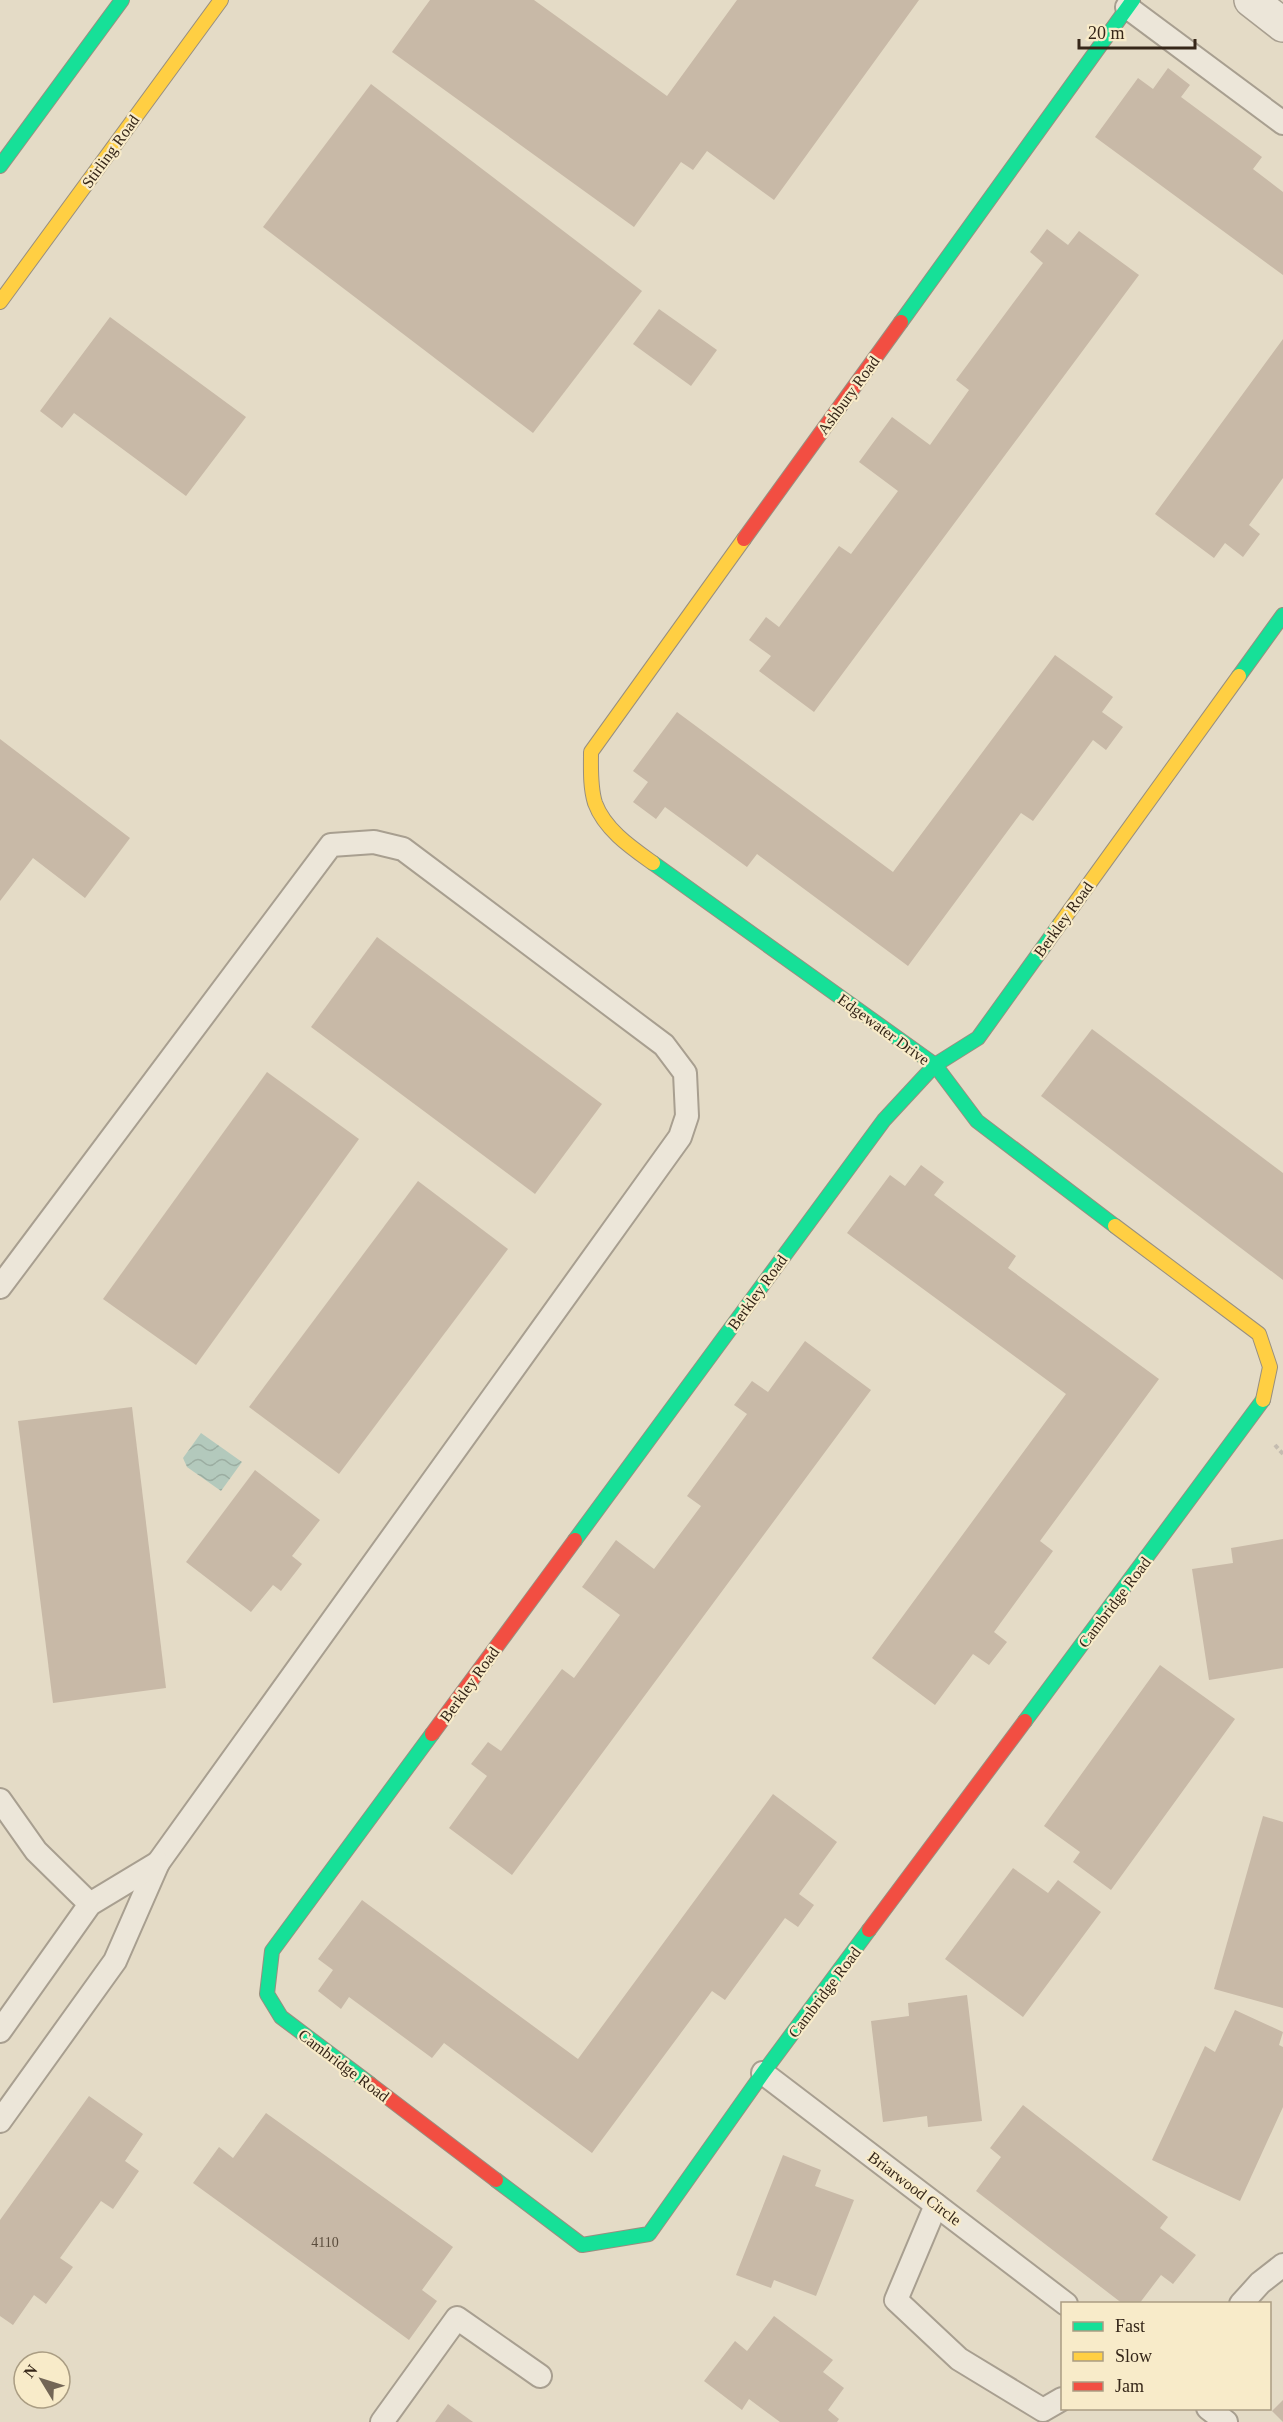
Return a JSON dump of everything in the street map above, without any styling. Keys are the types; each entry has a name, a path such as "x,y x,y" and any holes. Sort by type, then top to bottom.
{"street":[{"path":"0,166 122,0"},
{"name":"Stirling Road","path":"0,302 220,0"},
{"path":"1251,0 1283,25"},
{"name":"Ashbury Road","path":"592,798 591,752 1130,4"},
{"name":"Berkley Road","path":"267,1994 272,1951 884,1120 935,1065 978,1038 1283,615"},
{"name":"Edgewater Drive","path":"592,798 601,818 629,846 935,1065 977,1121 1259,1334 1270,1367"},
{"name":"Cambridge Road","path":"267,1994 281,2017 582,2246 649,2234 763,2073 1264,1400 1270,1367"}],"lane":[{"path":"1130,4 1283,123"},
{"path":"0,1287 332,845 374,842 403,849 664,1044 686,1073 687,1116 680,1137 158,1863 115,1960 0,2121"},
{"path":"0,1800 36,1851 90,1904"},
{"path":"0,2031 90,1904 158,1863"},
{"name":"Briarwood Circle","path":"763,2073 1063,2302"},
{"path":"936,2205 896,2300 959,2359 1043,2410 1061,2400"},
{"path":"1243,2302 1260,2283 1283,2265"},
{"path":"382,2422 457,2318 540,2376"},
{"path":"1209,2410 1226,2422"}],"water":[{"path":"201,1433 242,1462 221,1491 187,1467 183,1458"}],"building":[{"path":"430,0 534,0 667,96 737,0 919,0 774,200 707,151 693,170 681,162 634,227 392,52"},
{"path":"1168,68 1190,85 1181,97 1262,157 1253,169 1283,192 1283,275 1095,137 1138,78 1153,89"},
{"path":"371,84 642,291 533,433 263,227"},
{"path":"1047,229 1068,245 1079,231 1139,275 814,712 759,671 771,656 749,640 766,617 779,627 839,546 851,554 898,491 859,462 892,417 930,445 969,390 956,380 1043,263 1030,252"},
{"path":"659,309 717,350 691,386 633,344"},
{"path":"110,317 246,417 186,496 74,413 62,428 40,411"},
{"path":"1283,339 1283,478 1249,525 1260,534 1243,557 1225,543 1214,558 1155,514"},
{"path":"1055,655 1113,697 1102,712 1123,727 1106,750 1093,740 1033,821 1021,813 908,966 757,854 747,867 665,807 656,819 633,802 648,782 633,771 677,712 893,872"},
{"path":"0,739 130,838 85,898 33,858 0,901"},
{"path":"377,937 602,1104 535,1194 311,1027"},
{"path":"1092,1029 1283,1173 1283,1280 1041,1096"},
{"path":"267,1072 359,1139 196,1365 103,1299"},
{"path":"921,1165 944,1182 934,1195 1016,1256 1008,1268 1159,1379 1040,1541 1053,1551 994,1632 1007,1642 989,1665 973,1654 935,1705 872,1658 1066,1394 847,1233 890,1175 905,1186"},
{"path":"418,1181 508,1249 339,1474 249,1407"},
{"path":"805,1341 871,1390 512,1875 449,1828 487,1776 471,1764 488,1742 501,1751 562,1669 574,1678 620,1615 582,1587 616,1540 654,1569 701,1506 687,1496 747,1414 734,1405 752,1381 768,1392"},
{"path":"132,1407 166,1688 53,1703 18,1421"},
{"path":"255,1470 320,1520 292,1556 302,1564 281,1591 273,1585 251,1612 186,1562"},
{"path":"1283,1539 1283,1668 1209,1680 1192,1569 1233,1563 1231,1548"},
{"path":"1160,1665 1235,1719 1111,1890 1073,1862 1080,1852 1044,1826"},
{"path":"773,1794 837,1842 799,1894 814,1905 798,1927 785,1918 725,2000 712,1991 592,2153 444,2043 432,2058 349,1997 341,2009 318,1991 333,1970 318,1959 362,1900 578,2059"},
{"path":"1263,1816 1283,1822 1283,2008 1214,1989"},
{"path":"1013,1868 1048,1893 1058,1880 1101,1912 1023,2017 945,1959"},
{"path":"967,1995 982,2121 928,2127 927,2116 883,2122 871,2021 909,2016 908,2003"},
{"path":"1235,2010 1283,2032 1279,2045 1283,2047 1283,2107 1240,2201 1152,2160 1205,2046 1215,2052"},
{"path":"89,2096 143,2134 125,2161 139,2171 113,2209 101,2201 60,2258 73,2267 46,2304 34,2295 13,2325 0,2316 0,2220"},
{"path":"1023,2105 1168,2217 1160,2228 1196,2255 1173,2284 1161,2275 1141,2302 1120,2302 976,2191 1001,2157 990,2148"},
{"path":"266,2113 453,2247 422,2290 437,2301 409,2340 193,2183 219,2147 233,2158"},
{"path":"783,2155 821,2170 815,2186 854,2200 816,2296 774,2280 771,2288 736,2275"},
{"path":"774,2316 833,2360 823,2372 844,2388 828,2410 839,2419 837,2422 780,2422 749,2399 742,2410 704,2381 735,2341 747,2351"},
{"path":"1283,2400 1283,2422 1272,2411"},
{"path":"448,2404 473,2422 435,2422"}],"traffic: fast":[{"path":"0,166 122,0"},
{"path":"901,322 1133,0"},
{"path":"1239,676 1283,615"},
{"path":"653,863 935,1065 977,1121 1115,1226"},
{"path":"575,1540 884,1120 935,1065 978,1038 1060,924"},
{"path":"1025,1721 1263,1400"},
{"path":"370,2084 281,2017 267,1994 272,1951 432,1734"},
{"path":"496,2180 582,2245 649,2234 763,2073 869,1930"}],"traffic: slow":[{"path":"0,302 221,0"},
{"path":"653,863 620,838 605,822 595,803 592,791 591,752 744,539"},
{"path":"1060,924 1239,676"},
{"path":"1115,1226 1259,1334 1270,1367 1263,1400"}],"traffic: jam":[{"path":"744,539 901,322"},
{"path":"432,1734 575,1540"},
{"path":"869,1930 1025,1721"},
{"path":"370,2084 496,2180"}]}
